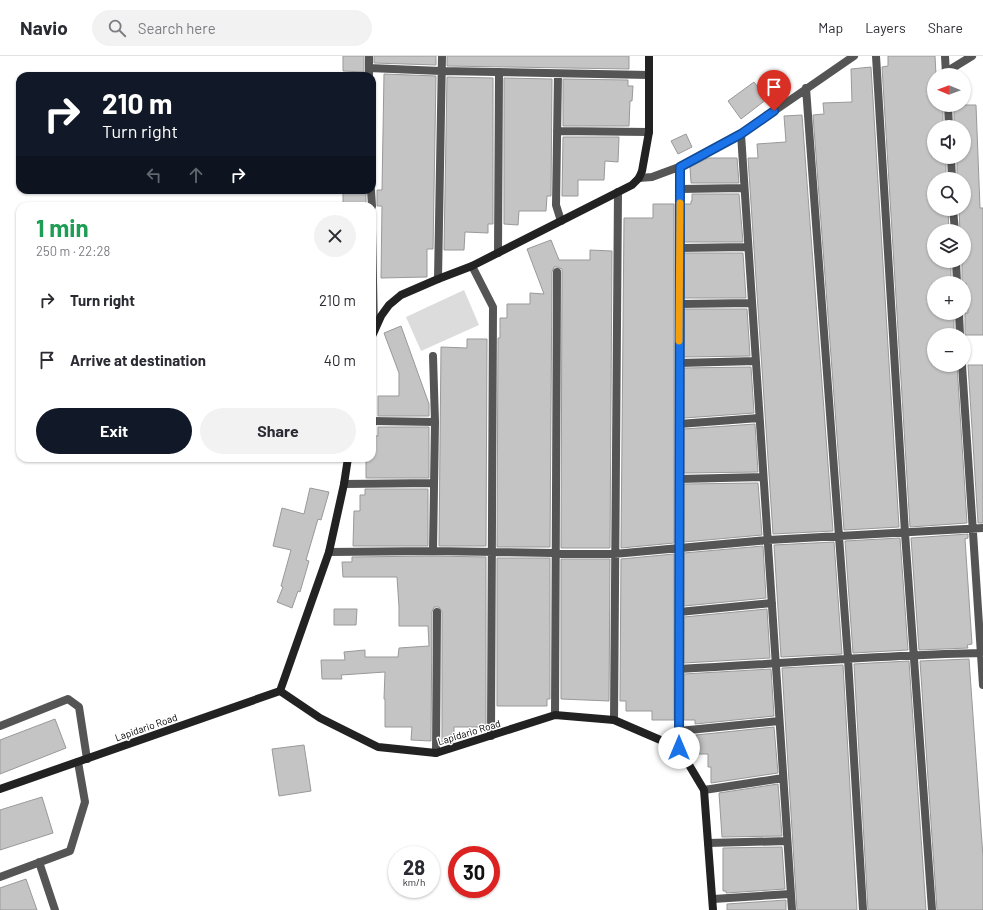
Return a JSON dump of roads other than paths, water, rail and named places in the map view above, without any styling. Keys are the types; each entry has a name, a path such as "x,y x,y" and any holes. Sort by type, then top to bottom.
{"street":[{"path":"369,56 369,72 441,71 649,75"},
{"path":"438,278 442,56"},
{"path":"376,327 389,305 401,295 438,278 472,266 632,185 639,178 649,132 649,56"},
{"path":"639,178 652,177 680,167 741,134 854,56"},
{"path":"876,56 905,533 932,910"},
{"path":"945,56 946,68"},
{"path":"955,68 972,56"},
{"path":"498,253 499,72"},
{"path":"558,74 556,205 561,221"},
{"path":"806,88 848,659 863,910"},
{"path":"557,131 649,132"},
{"path":"741,134 792,910"},
{"path":"680,167 679,748 704,790 714,910"},
{"path":"680,189 744,188"},
{"path":"614,720 614,554 618,192"},
{"path":"680,248 748,247"},
{"path":"472,266 493,307 491,736"},
{"path":"555,716 557,272"},
{"path":"679,304 752,303"},
{"path":"433,356 435,422 433,551"},
{"path":"679,363 756,361"},
{"path":"962,372 983,684"},
{"path":"679,424 759,418"},
{"path":"376,421 435,422"},
{"path":"280,691 329,552 347,462"},
{"path":"679,479 763,477"},
{"path":"344,484 434,483"},
{"path":"329,552 433,551 614,554 768,540 983,528"},
{"path":"679,612 772,604"},
{"path":"436,753 437,612"},
{"path":"679,669 913,654 981,653"},
{"name":"Lapidario Road","path":"0,789 280,691 320,718 378,747 436,753 555,716 614,720 679,748"},
{"path":"0,726 68,699 79,708 87,759"},
{"path":"679,731 779,721"},
{"path":"0,877 70,851 85,802 78,762"},
{"path":"704,790 783,778"},
{"path":"708,843 787,841"},
{"path":"39,862 55,910"},
{"path":"712,899 790,894"}]}
